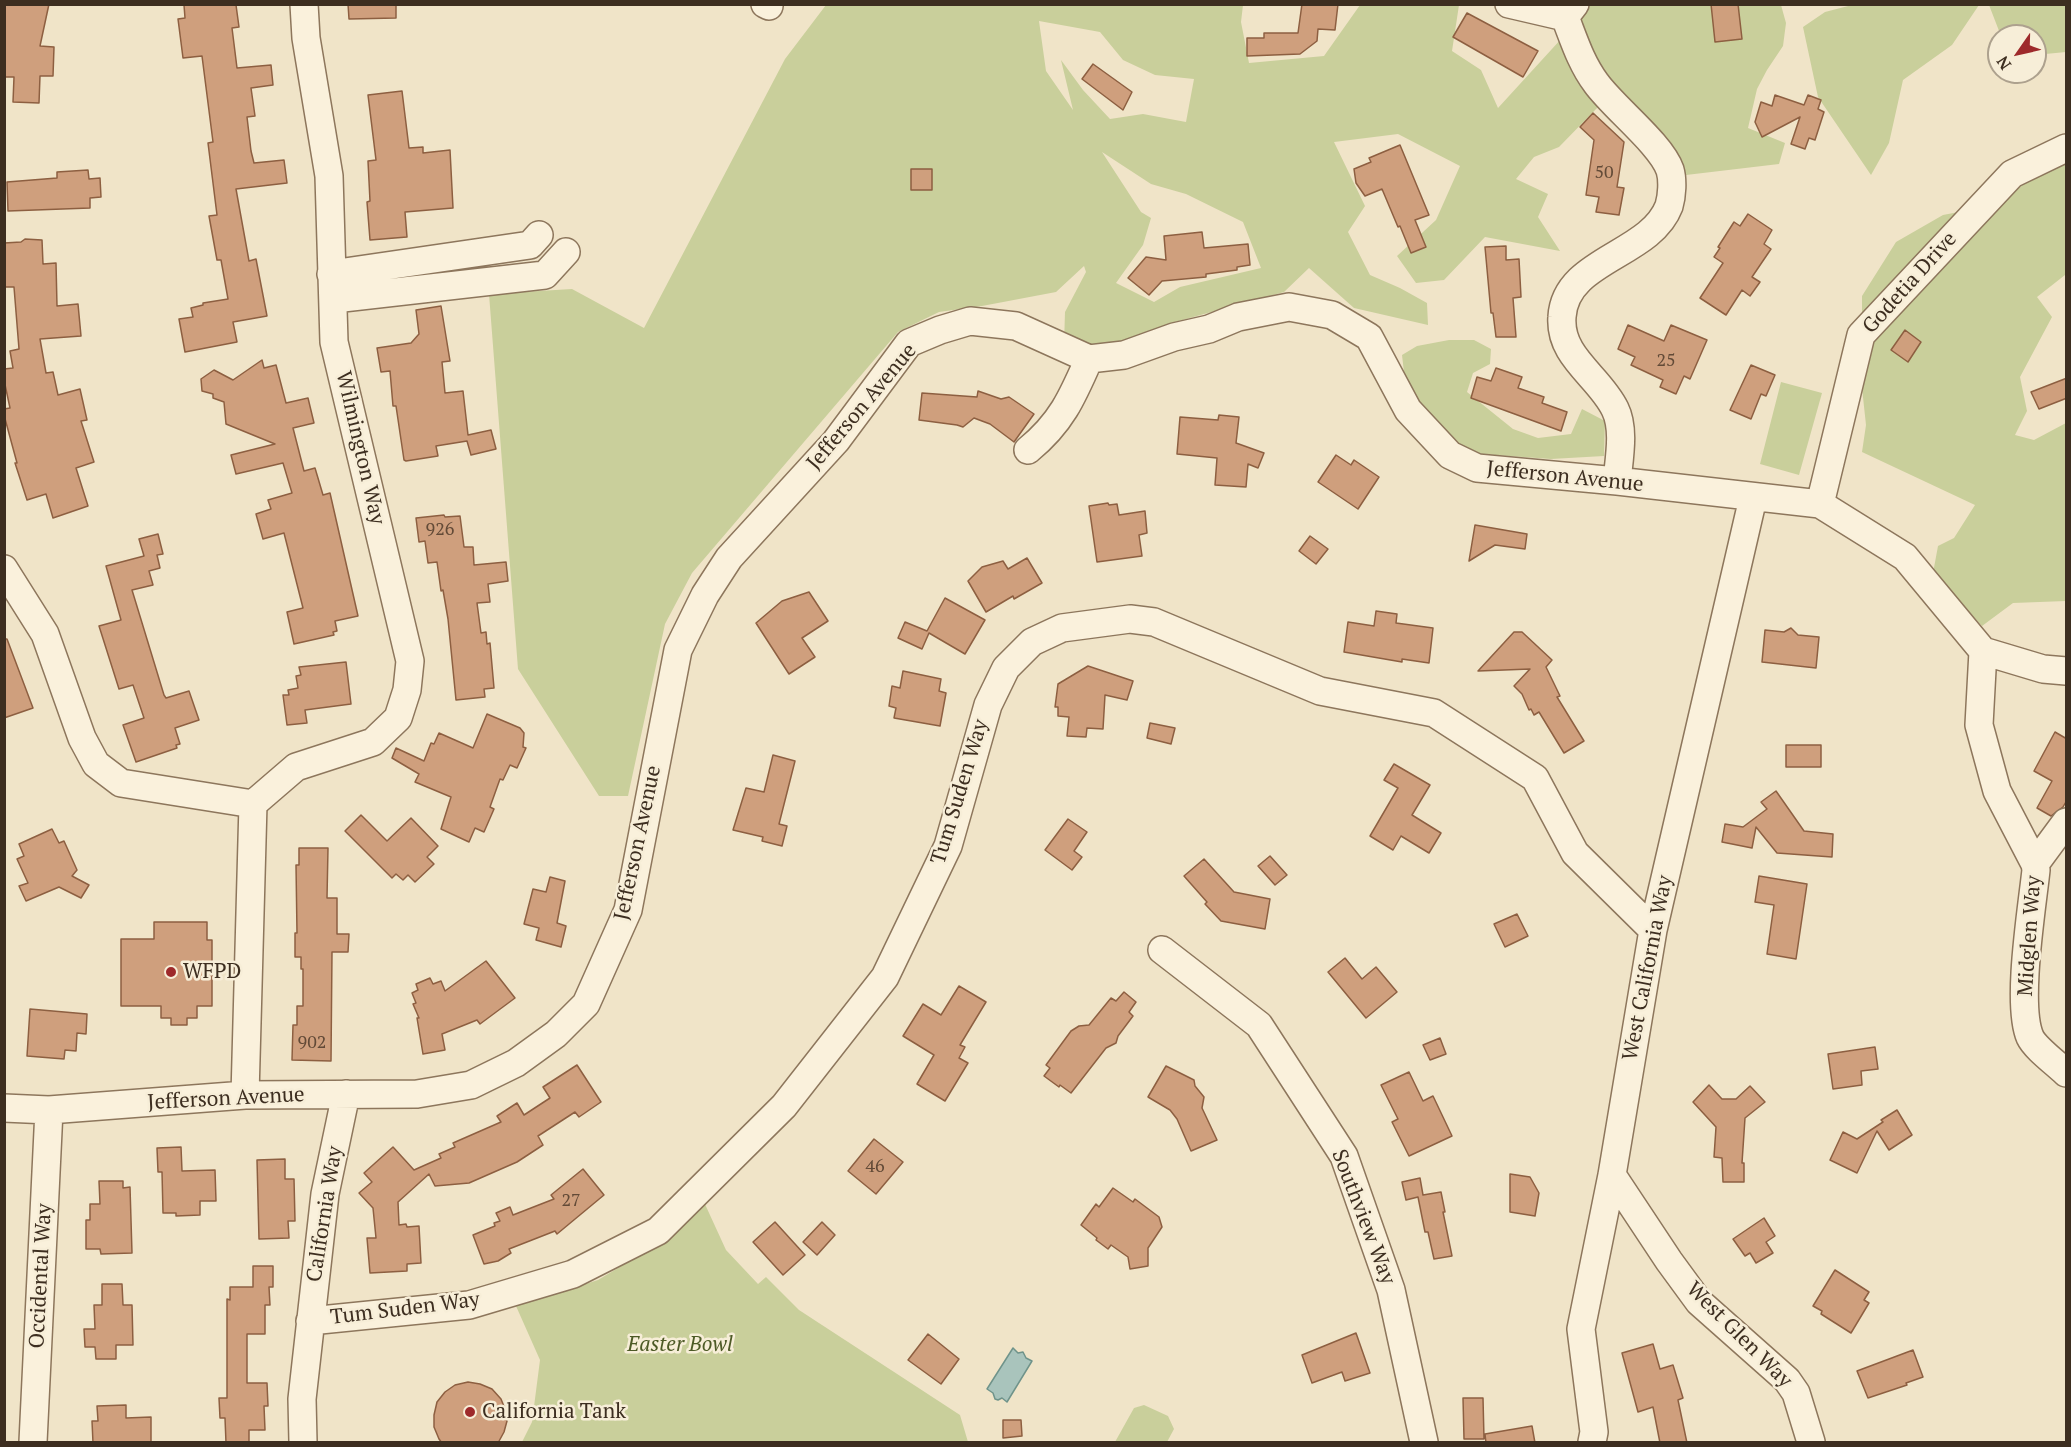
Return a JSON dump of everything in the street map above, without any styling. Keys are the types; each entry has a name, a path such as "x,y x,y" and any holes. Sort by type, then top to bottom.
{"street":[{"name":"Wilmington Way","path":"253,804 296,767 373,742 398,718 408,690 410,661 334,342 328,176 306,38 304,4"},
{"path":"1509,4 1570,11 1582,62 1596,84 1661,154 1670,170 1669,205 1662,218 1638,241 1587,273 1575,284 1565,299 1562,314 1562,331 1567,346 1576,360 1602,388 1616,410 1619,423 1617,481"},
{"name":"Godetia Drive","path":"1820,504 1861,335 2012,174 2067,148"},
{"path":"332,286 530,245 539,235"},
{"path":"332,286 545,275 566,252"},
{"name":"Jefferson Avenue","path":"4,1108 49,1110 245,1095 417,1094 471,1085 516,1062 556,1034 586,1004 628,910 678,650 705,595 729,558 836,441 909,343 970,321 1016,326 1089,359 1124,355 1173,337 1209,329 1238,317 1289,307 1332,315 1369,337 1408,410 1450,454 1477,468 1820,504 1905,557 1983,651"},
{"path":"1028,450 1046,435 1072,399 1089,359"},
{"name":"West California Way","path":"1592,1443 1594,1432 1581,1329 1612,1175 1653,930 1753,498"},
{"path":"4,569 45,634 82,738 96,764 122,783 253,804 245,1095"},
{"name":"Tum Suden Way","path":"310,1321 470,1305 573,1274 658,1232 784,1106 885,977 948,846 988,705 1006,668 1032,642 1062,628 1130,619 1154,622 1320,691 1434,713 1534,778 1575,853 1653,930"},
{"path":"1983,651 2043,669 2067,671"},
{"name":"Midglen Way","path":"1983,651 1979,725 1996,791 2036,864 2025,979 2025,1011 2030,1038 2067,1073"},
{"path":"2036,864 2067,822"},
{"name":"Southview Way","path":"1162,950 1259,1025 1344,1156 1391,1290 1424,1443"},
{"name":"California Way","path":"303,1443 302,1399 325,1194 346,1094"},
{"name":"Occidental Way","path":"33,1443 49,1110"},
{"name":"West Glen Way","path":"1612,1175 1669,1261 1700,1302 1787,1380 1796,1393 1811,1443"}],"green space":[{"path":"826,5 1243,5 1241,22 1249,63 1324,56 1360,5 1459,5 1452,51 1481,70 1498,108 1562,38 1598,107 1559,147 1534,157 1516,179 1548,194 1538,217 1560,251 1485,237 1444,280 1416,283 1397,256 1436,220 1460,166 1398,134 1334,142 1365,206 1348,232 1370,275 1427,303 1428,325 1354,308 1309,268 1284,292 1175,322 1108,350 1064,345 1065,312 1086,272 1084,266 1056,292 939,312 898,332 692,573 665,624 628,796 599,796 518,669 489,294 572,289 644,328 785,59","holes":["1039,21 1100,32 1123,60 1155,75 1194,79 1186,122 1143,114 1110,119 1083,90 1061,60 1073,110 1046,71","1102,152 1151,184 1186,194 1243,222 1261,268 1180,287 1154,302 1116,283 1143,245 1151,218 1141,212"]},
{"path":"1590,5 1781,5 1786,23 1783,46 1757,89 1748,128 1785,143 1779,164 1686,175 1602,78 1575,21"},
{"path":"1852,5 1979,5 1952,45 1903,80 1889,143 1871,175 1818,97 1803,27 1825,12"},
{"path":"1989,5 2066,5 2066,52 2047,54 2047,24 1996,24"},
{"path":"2066,161 2066,276 2037,297 2052,317 2020,377 2027,411 2015,435 2034,440 2066,423 2066,601 2013,603 1982,626 1933,573 1938,546 1954,538 1975,505 1862,452 1866,425 1862,388 1862,296 1896,242 1943,215 2000,204 2039,171"},
{"path":"1449,340 1474,340 1491,349 1490,364 1473,373 1467,392 1513,429 1538,438 1571,434 1582,409 1605,421 1604,456 1551,459 1468,453 1424,411 1405,381 1402,355 1417,346"},
{"path":"1781,382 1822,393 1799,475 1760,464"},
{"name":"Easter Bowl","path":"704,1202 726,1250 758,1284 766,1277 799,1310 960,1415 968,1442 522,1442 532,1422 540,1360 516,1306 598,1280 653,1247"},
{"path":"1144,1405 1168,1416 1174,1429 1167,1442 1115,1442 1134,1408"}],"water":[{"path":"1013,1348 1018,1353 1023,1352 1026,1358 1032,1361 1007,1402 1002,1398 995,1399 993,1393 987,1389"}],"building":[{"path":"4,4 49,4 40,46 54,47 53,76 40,76 39,103 13,102 14,77 4,77"},
{"path":"348,4 396,4 396,18 349,19"},
{"path":"1302,4 1338,4 1335,30 1318,29 1317,41 1300,54 1247,56 1247,38 1264,38 1264,33 1298,33"},
{"path":"1711,4 1738,4 1742,39 1715,42"},
{"path":"184,5 236,5 239,27 232,28 237,68 271,65 273,85 251,88 255,116 247,117 251,151 254,163 284,160 287,183 236,189 249,261 256,259 267,316 233,322 237,342 185,352 179,319 193,317 191,308 203,305 203,303 228,299 221,260 217,260 209,216 217,215 208,143 213,142 202,56 183,58 178,19 185,18"},
{"path":"1467,13 1538,51 1523,77 1453,37"},
{"path":"1093,64 1132,92 1123,110 1082,79"},
{"path":"402,91 409,148 423,147 423,153 450,150 453,208 405,212 407,237 370,240 367,202 370,201 368,161 376,160 368,95"},
{"path":"1775,95 1804,105 1808,95 1821,100 1818,109 1824,112 1815,140 1809,138 1805,149 1791,144 1800,117 1762,137 1755,122 1761,102 1772,106"},
{"path":"1593,113 1624,142 1617,187 1624,188 1619,215 1596,212 1599,197 1586,195 1594,140 1580,127"},
{"path":"1400,145 1429,215 1415,220 1426,247 1411,253 1382,189 1365,196 1356,183 1354,169 1371,162 1369,158"},
{"path":"911,169 932,169 932,190 911,190"},
{"path":"88,170 89,179 100,178 101,197 90,198 90,208 8,211 7,182 57,178 57,172"},
{"path":"1748,214 1772,230 1764,244 1771,249 1752,277 1760,282 1750,296 1742,290 1726,315 1700,298 1723,263 1714,257 1720,248 1718,247 1734,222 1740,226"},
{"path":"1202,232 1204,248 1248,244 1250,265 1237,267 1237,270 1206,274 1206,277 1162,281 1149,295 1128,278 1146,257 1166,260 1164,236"},
{"path":"25,239 42,240 43,264 56,263 57,306 78,304 81,336 40,339 46,373 53,372 58,395 80,389 87,420 81,421 94,462 76,468 88,506 53,518 46,494 27,500 15,463 17,463 4,415 4,409 10,408 4,369 13,368 10,351 19,349 14,287 4,287 4,243 21,242"},
{"path":"1506,246 1506,260 1519,259 1521,297 1513,298 1516,337 1496,337 1493,313 1491,313 1485,247"},
{"path":"441,306 450,361 442,362 445,393 463,391 468,435 491,430 496,449 471,455 467,441 436,446 438,456 406,461 396,406 393,406 390,371 381,372 377,348 411,343 419,334 416,310"},
{"path":"1628,325 1664,341 1671,325 1707,340 1690,379 1684,376 1676,394 1660,387 1663,380 1631,365 1635,357 1618,349"},
{"path":"1905,330 1921,342 1908,362 1891,350"},
{"path":"262,360 264,368 276,365 286,403 308,398 314,423 293,428 304,471 315,468 323,495 330,493 358,616 335,621 337,631 333,632 334,635 294,644 287,612 303,608 284,533 263,539 256,514 271,509 268,500 292,493 283,463 236,474 231,455 275,444 226,424 224,402 213,398 213,394 202,391 201,379 214,370 233,380"},
{"path":"1751,365 1775,375 1766,396 1761,394 1751,419 1730,410"},
{"path":"1496,368 1522,377 1518,388 1544,397 1542,403 1567,412 1561,431 1471,398 1477,377 1491,381"},
{"path":"2067,378 2067,398 2039,409 2031,392"},
{"path":"978,391 1001,399 1009,397 1034,414 1014,442 990,424 974,418 963,427 919,420 922,393 977,397"},
{"path":"1219,415 1239,417 1236,443 1264,453 1258,468 1248,464 1246,487 1215,485 1217,458 1177,454 1180,417 1218,420"},
{"path":"1336,455 1351,465 1354,460 1379,477 1358,509 1318,482"},
{"path":"1108,503 1109,505 1117,504 1119,515 1145,511 1147,533 1139,535 1142,556 1097,562 1089,506"},
{"path":"444,515 445,517 460,516 464,547 473,547 474,565 506,562 508,581 488,584 490,602 477,603 481,633 486,632 487,644 490,643 494,688 484,689 485,697 456,700 448,619 437,562 428,563 425,541 419,542 416,518"},
{"path":"1475,525 1527,534 1525,549 1495,545 1469,561"},
{"path":"158,534 163,554 157,555 160,568 149,571 153,585 132,590 164,695 166,698 189,691 199,720 175,728 180,744 176,745 177,748 136,762 123,725 144,718 133,685 119,689 99,626 121,620 106,566 144,556 139,539"},
{"path":"1310,536 1328,549 1316,564 1299,551"},
{"path":"1027,558 1042,583 986,612 968,581 982,567 1003,561 1008,569"},
{"path":"809,592 828,621 802,638 815,657 789,674 756,623 782,601"},
{"path":"945,598 985,620 965,654 929,633 922,649 898,638 905,622 927,631"},
{"path":"1376,611 1397,614 1396,623 1433,628 1429,663 1402,659 1402,662 1344,652 1348,622 1374,626"},
{"path":"1791,628 1798,635 1819,637 1816,668 1762,662 1765,630 1784,632"},
{"path":"1514,632 1522,632 1552,660 1546,667 1560,696 1557,697 1584,741 1564,753 1539,712 1534,715 1531,709 1529,710 1522,694 1514,686 1530,669 1478,671"},
{"path":"4,639 7,639 33,708 4,718"},
{"path":"346,662 351,704 305,710 307,723 287,725 283,695 289,695 288,690 298,688 296,676 301,675 299,667"},
{"path":"1088,666 1133,681 1127,700 1105,695 1103,729 1087,728 1086,737 1067,736 1069,717 1058,716 1058,707 1055,707 1058,684"},
{"path":"903,671 941,679 939,691 946,693 940,726 894,718 896,708 889,706 892,686 900,688"},
{"path":"487,714 520,728 524,733 523,747 526,748 517,768 510,765 503,780 500,779 490,807 494,809 484,832 475,828 469,842 441,829 451,797 415,782 419,774 392,758 396,748 424,761 431,743 434,744 439,733 473,748"},
{"path":"1150,723 1175,728 1171,744 1147,738"},
{"path":"2055,732 2067,739 2067,800 2063,807 2051,816 2037,808 2052,781 2034,771"},
{"path":"1786,745 1821,745 1821,767 1786,767"},
{"path":"773,755 795,761 779,824 787,826 782,846 762,841 763,837 733,830 746,788 764,792"},
{"path":"1394,764 1430,785 1412,815 1441,833 1429,853 1401,836 1393,850 1370,836 1398,788 1384,780"},
{"path":"1776,791 1804,831 1833,834 1832,857 1777,853 1756,827 1752,848 1722,842 1725,824 1743,827 1767,809 1761,802"},
{"path":"361,815 387,841 411,818 438,846 427,857 434,864 415,882 408,875 403,880 396,874 392,878 345,831"},
{"path":"1068,819 1087,832 1074,851 1082,857 1072,870 1045,850"},
{"path":"52,829 59,843 64,841 77,870 72,876 89,885 81,898 59,887 26,901 19,886 28,883 17,859 24,856 19,844"},
{"path":"299,848 328,848 327,898 337,898 337,934 349,934 348,952 332,952 331,1061 292,1060 293,1025 297,1025 297,1006 303,1006 303,969 301,969 301,957 295,957 296,865 299,865"},
{"path":"1270,856 1287,875 1275,885 1258,866"},
{"path":"1204,859 1234,892 1270,899 1265,929 1221,921 1205,904 1207,902 1184,876"},
{"path":"1759,876 1807,884 1796,959 1767,954 1774,905 1755,902"},
{"path":"550,877 565,881 557,923 566,926 561,947 536,940 539,928 524,924 533,889 546,892"},
{"path":"1517,914 1528,936 1505,947 1494,924"},
{"path":"154,922 207,922 207,940 212,940 212,1006 197,1006 197,1018 187,1018 187,1025 171,1025 171,1018 161,1018 161,1006 121,1006 121,939 154,939"},
{"path":"1345,958 1362,979 1376,967 1397,992 1366,1018 1328,972"},
{"path":"486,961 515,998 480,1024 477,1020 442,1034 445,1050 423,1054 417,1018 419,1018 413,1004 416,1003 412,993 418,990 416,984 430,978 433,984 441,981 445,991"},
{"path":"959,986 986,1002 960,1045 965,1047 959,1058 968,1063 945,1101 917,1084 934,1055 903,1036 923,1004 941,1015"},
{"path":"1124,992 1136,1002 1129,1012 1133,1016 1118,1036 1116,1043 1106,1048 1071,1093 1044,1076 1050,1068 1046,1065 1071,1031 1079,1026 1089,1025 1111,998 1116,1001"},
{"path":"30,1009 87,1014 86,1034 77,1033 76,1051 65,1050 64,1059 27,1056"},
{"path":"1440,1038 1446,1054 1430,1060 1423,1045"},
{"path":"1875,1047 1878,1069 1861,1071 1862,1085 1833,1089 1828,1054"},
{"path":"577,1065 601,1102 579,1117 575,1112 538,1136 543,1145 517,1162 469,1183 435,1186 429,1174 398,1202 399,1225 419,1226 421,1263 407,1264 407,1271 370,1273 367,1238 376,1238 373,1208 359,1193 372,1182 364,1173 393,1147 414,1170 441,1158 439,1154 455,1147 453,1143 501,1122 497,1116 517,1103 524,1115 550,1098 543,1087"},
{"path":"1166,1066 1194,1080 1195,1086 1204,1097 1202,1108 1217,1140 1191,1151 1177,1119 1170,1110 1148,1097"},
{"path":"1409,1072 1423,1101 1433,1096 1452,1136 1409,1156 1392,1122 1398,1119 1381,1085"},
{"path":"1709,1085 1722,1099 1736,1099 1750,1086 1765,1102 1745,1118 1742,1163 1744,1163 1744,1182 1723,1182 1722,1158 1714,1157 1716,1127 1693,1102"},
{"path":"1897,1110 1912,1135 1889,1150 1877,1131 1857,1173 1830,1160 1843,1132 1857,1139"},
{"path":"874,1139 903,1162 876,1194 848,1171"},
{"path":"181,1147 182,1171 215,1170 216,1201 200,1201 200,1215 176,1216 176,1213 163,1213 162,1172 158,1172 157,1148"},
{"path":"285,1159 285,1179 294,1179 295,1221 288,1221 289,1238 259,1239 257,1160"},
{"path":"583,1169 604,1195 557,1234 555,1231 509,1249 511,1253 498,1261 484,1264 473,1235 495,1226 494,1223 500,1221 496,1213 510,1207 513,1215 554,1199 551,1195"},
{"path":"1510,1174 1530,1177 1539,1193 1535,1216 1510,1212"},
{"path":"1420,1178 1423,1195 1441,1192 1452,1256 1434,1259 1428,1232 1425,1232 1418,1197 1406,1200 1402,1182"},
{"path":"99,1181 123,1181 123,1188 130,1187 132,1253 101,1254 100,1249 86,1249 86,1220 90,1220 90,1204 100,1204"},
{"path":"1113,1188 1133,1202 1135,1199 1159,1217 1162,1227 1148,1248 1148,1266 1130,1269 1128,1257 1111,1245 1108,1249 1081,1225 1096,1204 1099,1207"},
{"path":"1764,1218 1775,1236 1766,1242 1773,1253 1756,1263 1750,1253 1745,1256 1733,1239"},
{"path":"775,1222 805,1255 783,1275 753,1242"},
{"path":"822,1222 835,1235 817,1255 803,1242"},
{"path":"253,1266 273,1266 273,1287 269,1287 270,1305 265,1305 265,1334 247,1334 247,1383 267,1383 268,1406 264,1406 265,1430 249,1430 249,1443 226,1443 225,1418 220,1418 219,1398 227,1398 227,1299 230,1300 230,1287 253,1287"},
{"path":"1835,1270 1869,1292 1864,1300 1869,1303 1851,1333 1821,1314 1822,1311 1813,1306"},
{"path":"102,1284 122,1284 123,1305 132,1305 133,1345 116,1345 116,1359 96,1359 95,1347 85,1347 84,1329 95,1329 94,1305 102,1305"},
{"path":"1356,1333 1370,1373 1345,1381 1342,1372 1312,1383 1302,1355"},
{"path":"928,1334 959,1359 941,1384 908,1360"},
{"path":"1653,1344 1660,1369 1673,1365 1683,1398 1678,1400 1687,1443 1660,1443 1653,1407 1638,1412 1622,1353"},
{"path":"1913,1350 1923,1377 1868,1398 1857,1371"},
{"name":"California Tank","path":"468,1382 492,1389 501,1399 507,1421 498,1443 442,1443 439,1439 434,1427 437,1402 455,1385"},
{"path":"1463,1398 1483,1398 1484,1439 1464,1439"},
{"path":"126,1405 126,1418 151,1417 151,1443 93,1443 92,1421 98,1421 97,1406"},
{"path":"1003,1420 1021,1420 1022,1436 1003,1438"},
{"path":"1532,1426 1535,1443 1486,1443 1485,1434"}],"place":[{"name":"WFPD","path":"171,972"},
{"name":"California Tank","path":"470,1412"}]}
